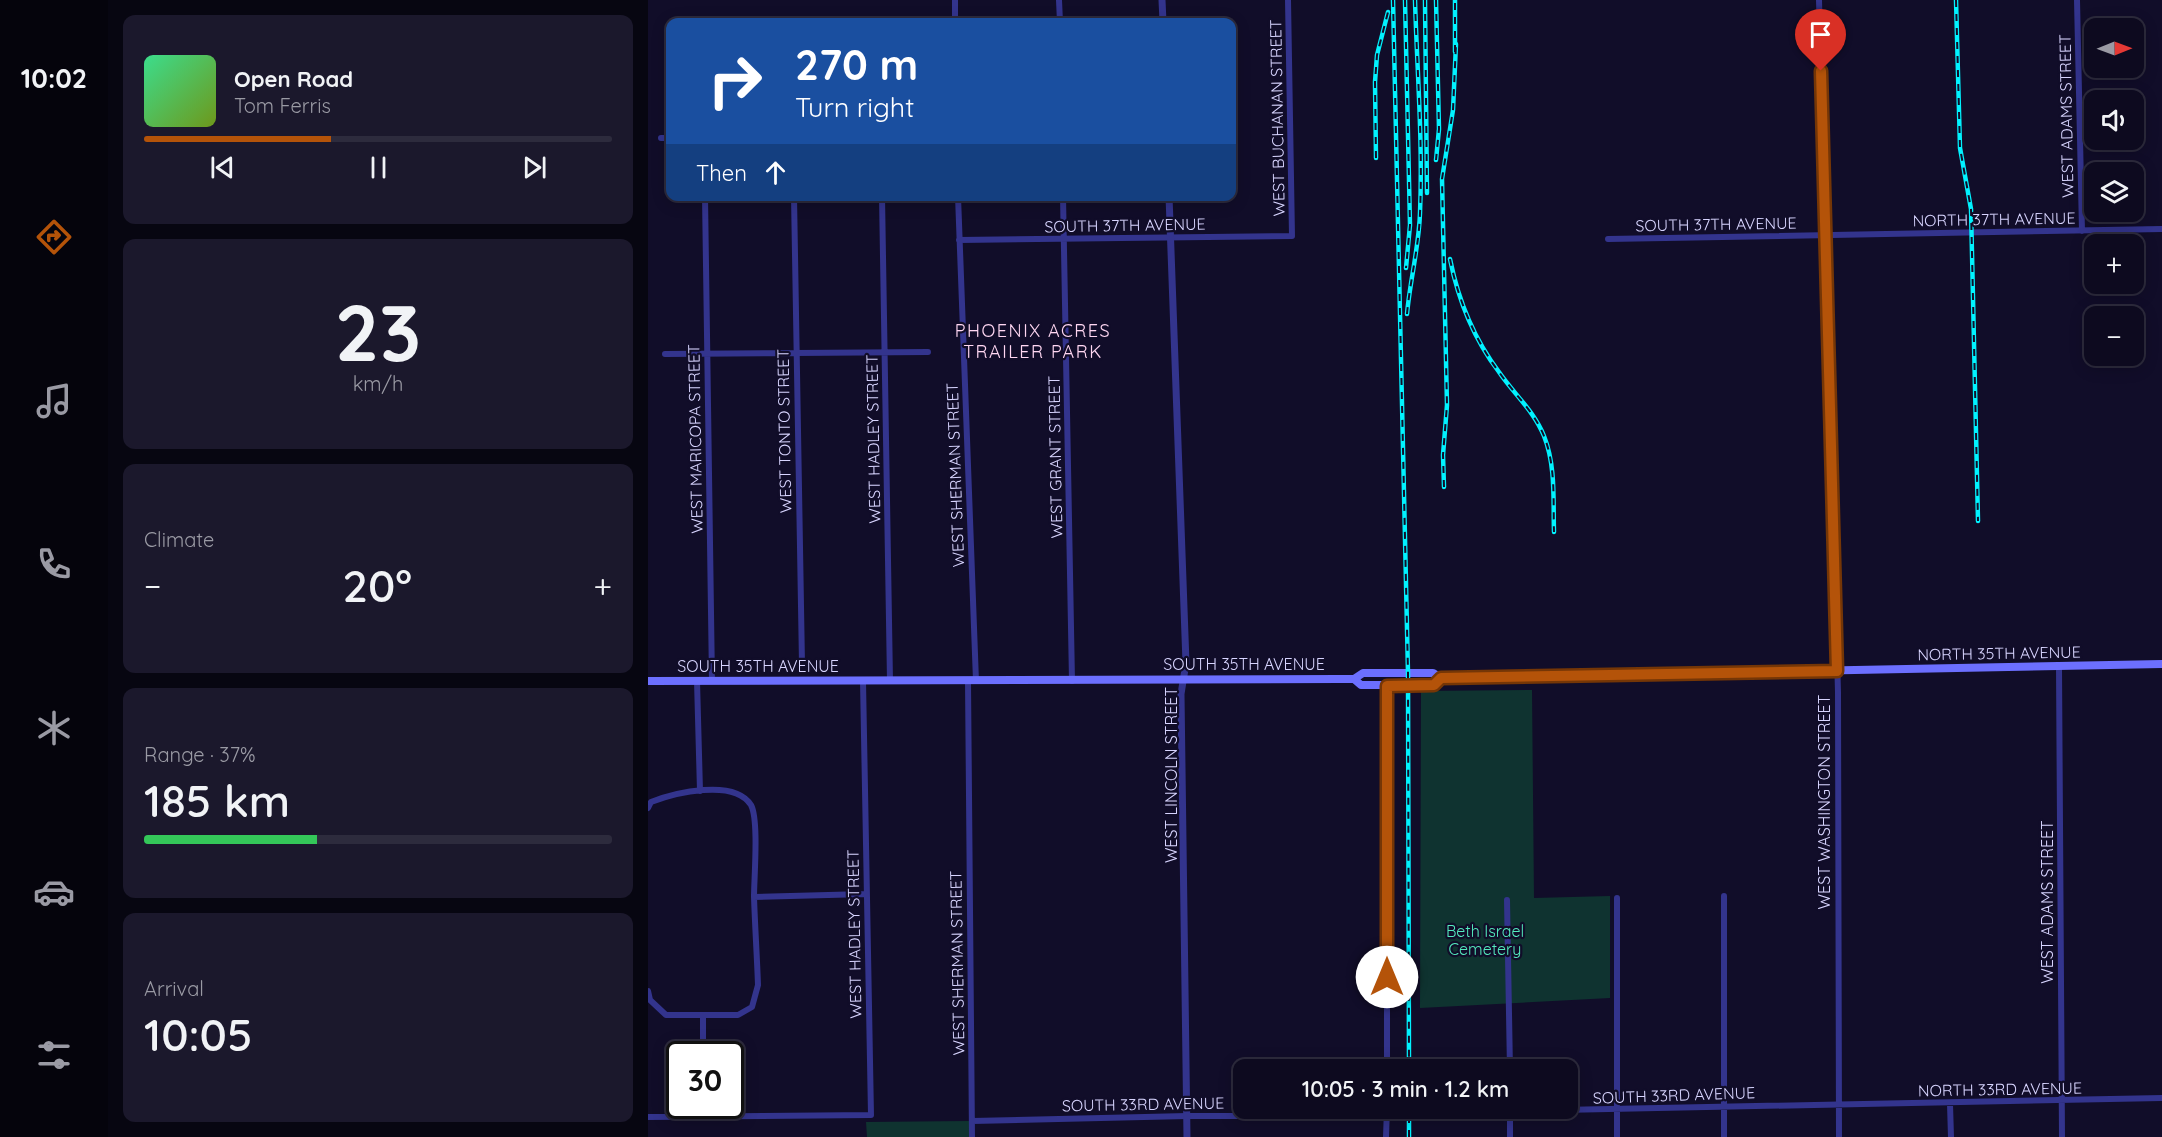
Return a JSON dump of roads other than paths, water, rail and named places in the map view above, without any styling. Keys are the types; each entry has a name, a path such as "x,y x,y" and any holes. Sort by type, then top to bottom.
{"main road":[{"name":"NORTH 35TH AVENUE","path":"1837,671 2162,664"},
{"name":"SOUTH 35TH AVENUE","path":"648,681 1354,679 1363,673 1433,673 1441,678 1837,671"},
{"path":"1354,679 1361,686 1387,686 1434,685 1441,678"}],"street":[{"path":"955,0 955,18"},
{"path":"1059,0 1060,18"},
{"path":"1162,0 1163,18"},
{"name":"WEST BUCHANAN STREET","path":"1288,0 1292,236"},
{"name":"WEST WASHINGTON STREET","path":"1820,0 1837,671 1839,1137"},
{"name":"WEST ADAMS STREET","path":"2077,0 2082,231"},
{"path":"661,138 666,138"},
{"name":"WEST MARICOPA STREET","path":"705,201 712,681"},
{"name":"WEST TONTO STREET","path":"794,201 802,664"},
{"name":"WEST HADLEY STREET","path":"882,201 890,681"},
{"name":"WEST SHERMAN STREET","path":"958,201 972,681 972,1137"},
{"name":"WEST GRANT STREET","path":"1063,201 1072,681"},
{"name":"WEST LINCOLN STREET","path":"1168,201 1186,653 1181,694 1187,1137"},
{"name":"NORTH 37TH AVENUE","path":"1826,235 2162,229"},
{"name":"SOUTH 37TH AVENUE","path":"1608,239 1826,235"},
{"name":"SOUTH 37TH AVENUE","path":"959,240 1292,236"},
{"path":"665,354 928,352"},
{"name":"WEST ADAMS STREET","path":"2059,667 2062,1137"},
{"path":"697,681 700,791"},
{"name":"WEST HADLEY STREET","path":"744,1116 871,1115 863,681"},
{"path":"1387,686 1387,1059"},
{"path":"648,808 651,802 674,793 700,791 737,793 751,806 755,834 754,897 758,985 752,1007 738,1015 666,1015 650,1000 648,991"},
{"path":"754,897 866,894"},
{"path":"1724,896 1724,1137"},
{"path":"1617,898 1617,1137"},
{"path":"1507,900 1510,1059"},
{"path":"703,1015 704,1041"},
{"name":"NORTH 33RD AVENUE","path":"1839,1105 2162,1098"},
{"path":"1950,1104 1951,1137"},
{"name":"SOUTH 33RD AVENUE","path":"1578,1110 1839,1105"},
{"name":"SOUTH 33RD AVENUE","path":"972,1121 1233,1115"},
{"path":"648,1117 666,1117"},
{"path":"1386,1137 1387,1119"},
{"path":"1510,1119 1510,1137"}],"railway":[{"path":"1393,0 1408,673 1409,1059"},
{"path":"1405,0 1410,225 1406,268"},
{"path":"1407,314 1418,238 1421,186 1415,0"},
{"path":"1425,0 1427,193"},
{"path":"1436,0 1439,129 1436,160"},
{"path":"1455,0 1455,52"},
{"path":"1956,0 1960,148 1971,209 1978,521"},
{"path":"1376,158 1377,55 1388,12"},
{"path":"1444,487 1443,455 1447,405 1442,179 1453,110 1456,44"},
{"path":"1450,259 1462,304 1482,346 1535,419 1544,436 1552,471 1554,532"},
{"path":"1409,1119 1409,1137"}],"district":[{"name":"PHOENIX ACRES TRAILER PARK","path":"1033,340"}],"park label":[{"name":"Beth Israel Cemetery","path":"1485,940"}]}
